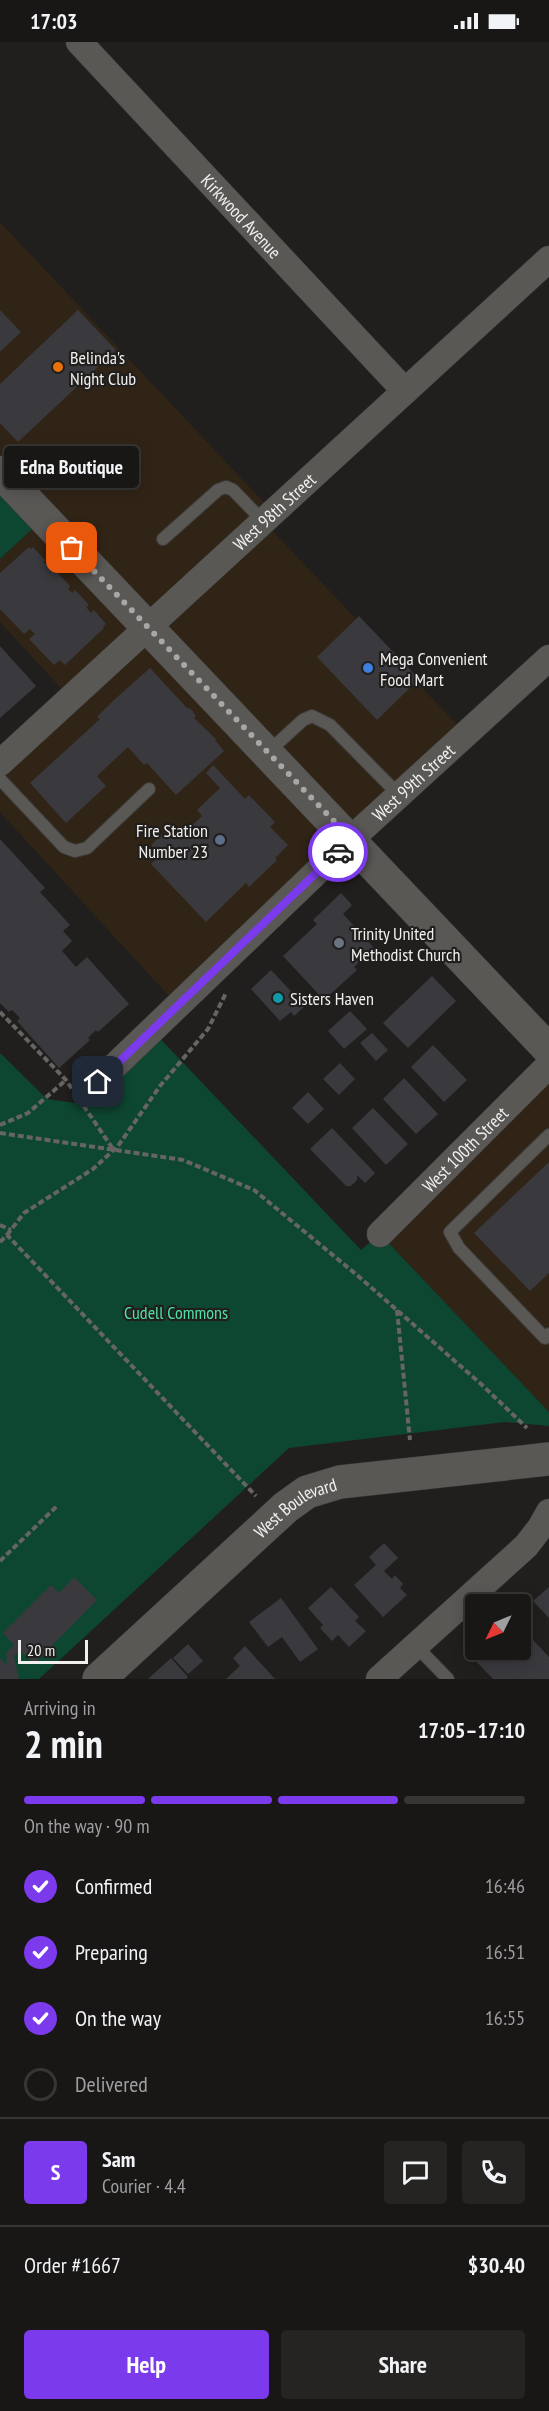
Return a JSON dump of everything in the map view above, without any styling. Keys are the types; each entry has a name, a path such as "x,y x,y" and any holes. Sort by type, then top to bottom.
{"main road":[{"name":"West Boulevard","path":"99,1679 286,1507 307,1492 340,1482 549,1459"}],"street":[{"name":"Kirkwood Avenue","path":"79,42 405,392"},
{"name":"West 98th Street","path":"0,763 549,259"},
{"path":"0,472 549,1050"},
{"name":"West 99th Street","path":"98,1082 351,839 549,658"},
{"name":"West 100th Street","path":"380,1234 549,1065"},
{"path":"379,1679 526,1546 549,1512"}],"lane":[{"path":"163,539 218,490 226,487 233,490 263,521"},
{"path":"268,752 303,720 312,716 330,725 399,795"},
{"path":"0,779 64,847 75,851 87,848 149,789"},
{"path":"548,1338 459,1248 450,1232 549,1135"},
{"path":"416,1646 448,1679"}],"path":[{"path":"0,1242 24,1213 93,1169 114,1150 160,1086 208,1029 228,989"},
{"path":"0,1012 66,1080 114,1150"},
{"path":"0,1125 28,1113 66,1080"},
{"path":"0,1133 183,1160 254,1190 481,1383 527,1428"},
{"path":"0,1225 10,1230"},
{"path":"7,1235 256,1496"},
{"path":"397,1310 410,1440"},
{"path":"0,1561 57,1506"}],"shaded area":[{"path":"0,222 273,512 263,521 466,734 178,1006 0,812 0,763 70,698 0,622 0,559 44,518 0,472"},
{"path":"549,1065 549,1412 380,1234"}],"green space":[{"path":"0,472 44,518 0,559"},
{"name":"Cudell Commons","path":"152,1030 361,1250 380,1234 549,1412 549,1426 505,1422 289,1448 39,1679 0,1679 0,1053 47,1099 75,1103"}],"building":[{"path":"0,310 21,332 0,352"},
{"name":"Belinda's Night Club","path":"78,310 116,350 18,442 0,423 0,384"},
{"path":"29,547 31,549 33,547 45,560 43,562 45,564 47,562 70,586 68,589 72,593 75,590 89,605 86,607 91,613 94,610 106,624 65,665 60,660 54,665 29,639 35,634 30,629 24,634 0,609 0,573"},
{"name":"Mega Convenient Food Mart","path":"359,616 419,679 377,720 317,657"},
{"path":"0,646 36,686 0,718"},
{"path":"150,668 186,707 192,710 196,716 194,718 216,739 224,751 176,795 147,763 144,765 128,747 97,776 106,786 66,823 30,783 100,719 97,717"},
{"name":"Fire Station Number 23","path":"213,765 245,799 249,795 275,822 270,827 288,845 275,858 277,860 249,887 246,883 206,922 151,864 160,855 151,845 166,831 170,835 176,829 182,835 202,816 197,810 220,788 206,773"},
{"path":"0,839 45,888 40,892 70,925 63,931 72,941 62,951 76,967 87,957 129,1004 98,1032 96,1030 88,1038 90,1040 59,1068 17,1021 20,1018 0,1003"},
{"path":"341,893 352,905 343,914 374,948 354,967 357,970 324,1000 283,956 317,924 313,920"},
{"name":"Sisters Haven","path":"271,970 305,1006 294,1016 291,1012 280,1021 251,989"},
{"path":"432,976 456,1001 408,1048 383,1023"},
{"path":"350,1011 367,1029 344,1049 328,1031"},
{"path":"372,1033 388,1050 376,1061 360,1043"},
{"path":"433,1045 467,1080 444,1102 411,1067"},
{"path":"340,1063 355,1079 339,1095 323,1079"},
{"path":"404,1078 438,1114 416,1134 383,1099"},
{"path":"308,1092 324,1109 308,1124 292,1108"},
{"path":"373,1108 408,1144 386,1165 352,1128"},
{"path":"332,1128 375,1173 365,1183 357,1175 357,1180 351,1186 346,1186 310,1149"},
{"path":"549,1162 549,1273 530,1291 474,1233"},
{"path":"384,1543 398,1558 384,1571 392,1579 395,1575 403,1584 400,1588 407,1595 383,1617 354,1585 376,1565 369,1557"},
{"path":"74,1577 97,1600 34,1664 20,1650 14,1656 19,1679 0,1679 0,1658 6,1664 6,1653 14,1645 3,1633 51,1585 59,1593"},
{"path":"331,1587 359,1617 355,1621 366,1631 349,1647 338,1635 332,1641 320,1628 323,1625 308,1608"},
{"path":"549,1587 549,1618 533,1601"},
{"path":"281,1598 318,1649 300,1662 282,1637 268,1647 249,1622"},
{"path":"531,1638 549,1657 549,1679 493,1679 475,1660 531,1660"},
{"path":"188,1644 203,1661 188,1674 173,1658"},
{"path":"245,1646 275,1679 226,1679 240,1666 233,1658"},
{"path":"171,1658 188,1677 186,1679 148,1679"}],"way so far":[{"path":"72,548 351,839 338,852"}],"place":[{"name":"Belinda's Night Club","path":"58,367"},
{"name":"Edna Boutique","path":"72,548"},
{"name":"Mega Convenient Food Mart","path":"368,668"},
{"name":"Fire Station Number 23","path":"220,840"},
{"name":"Trinity United Methodist Church","path":"339,943"},
{"name":"Sisters Haven","path":"278,998"}],"route":[{"path":"98,1082 338,852"}]}
